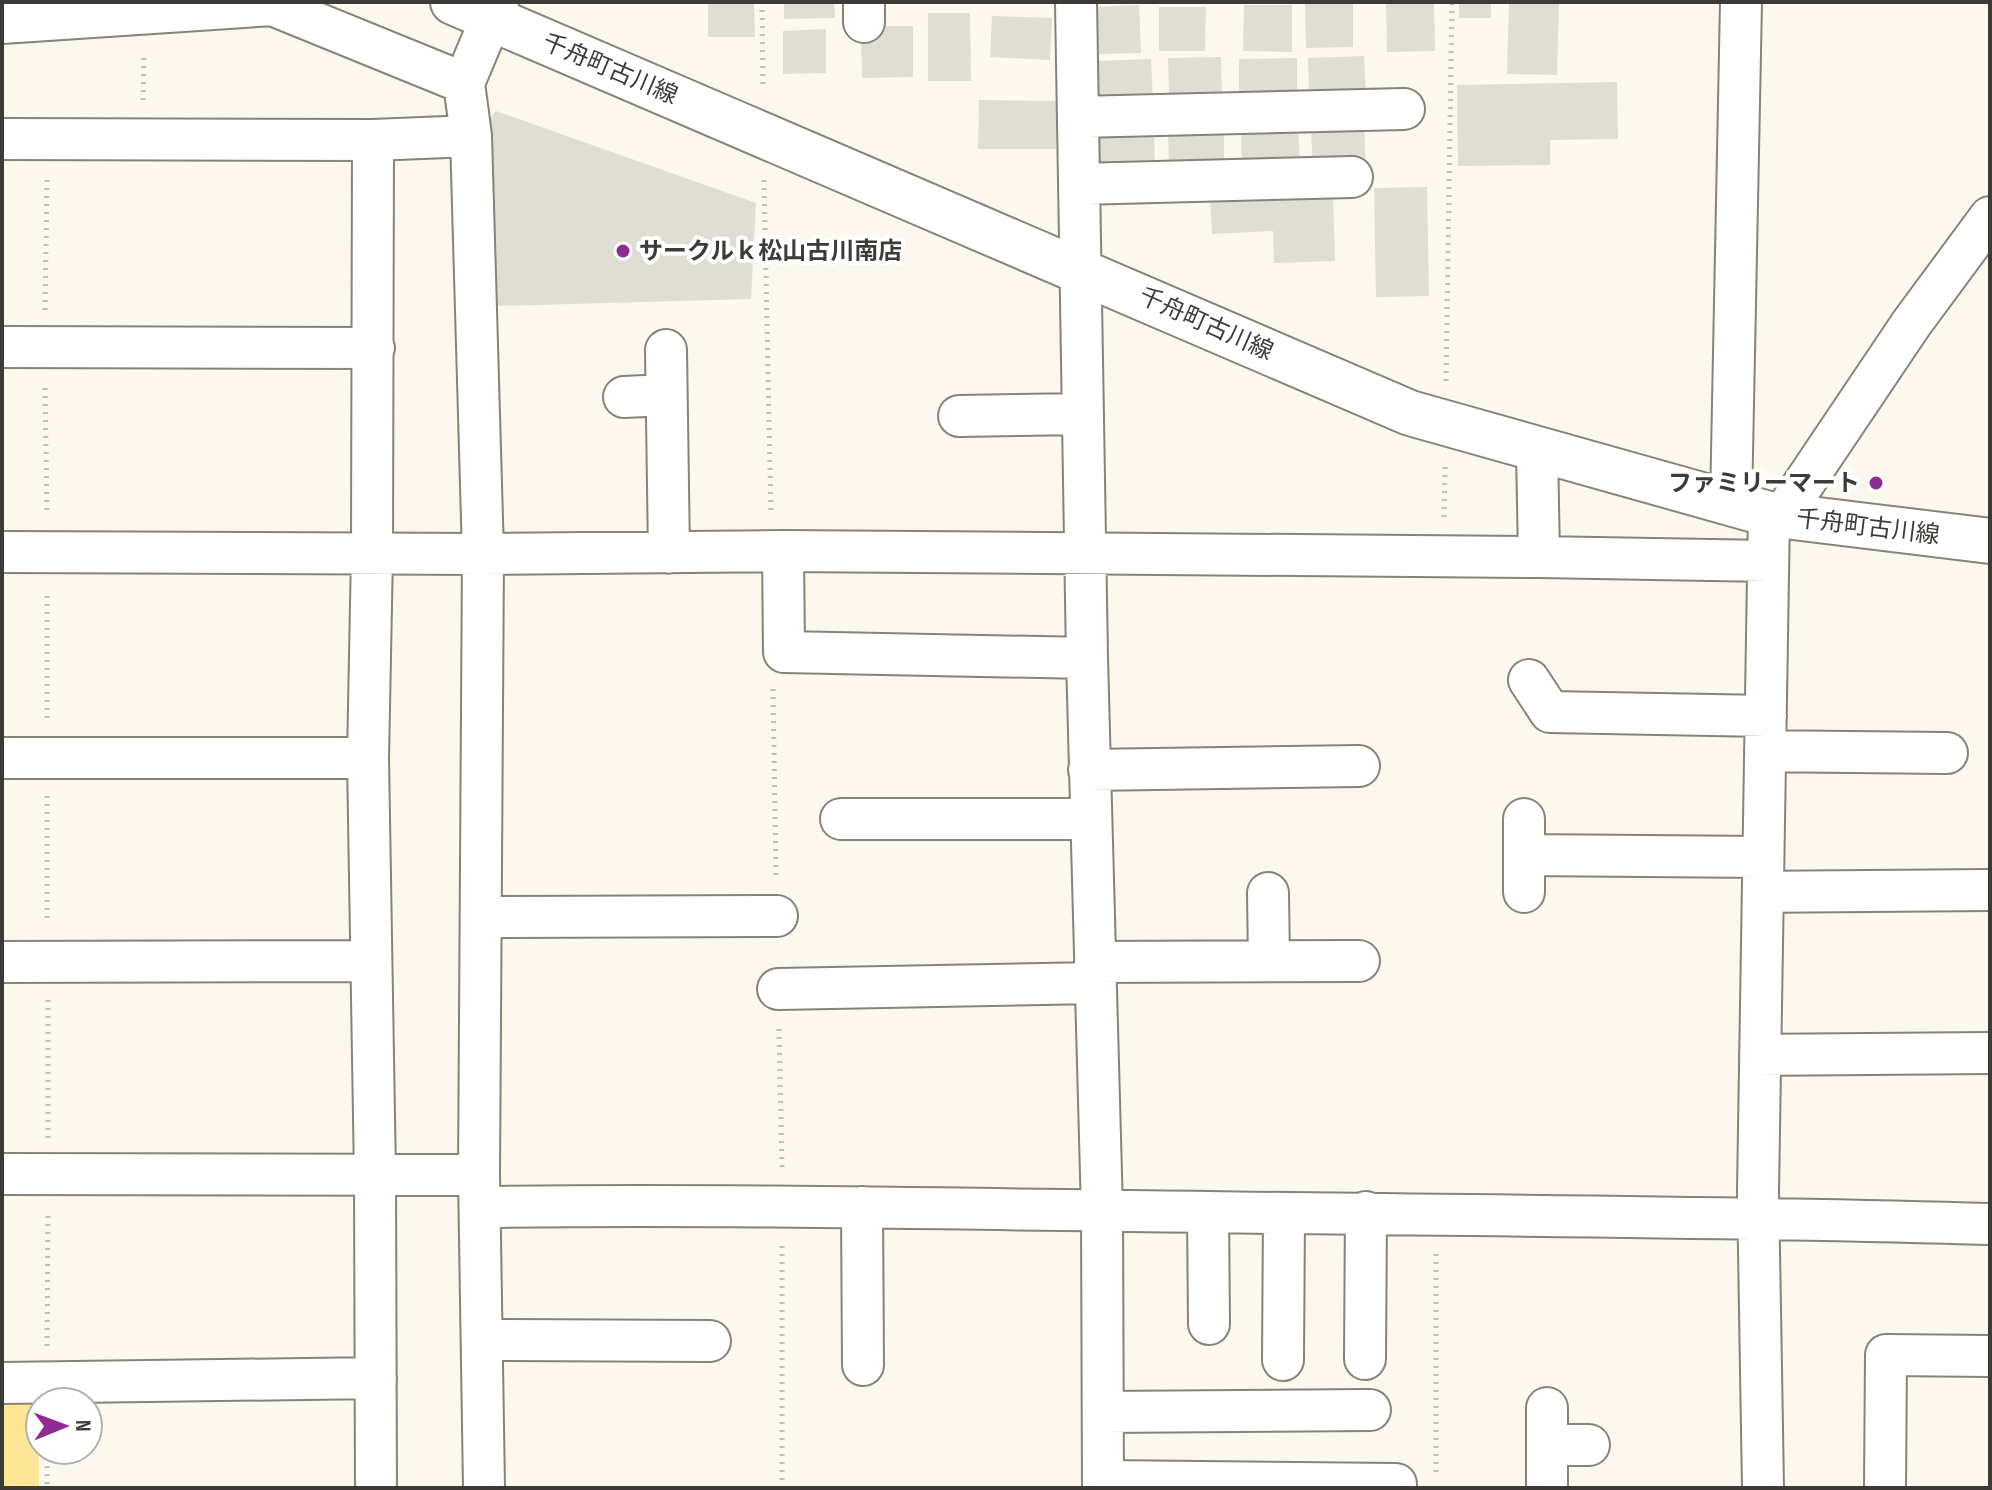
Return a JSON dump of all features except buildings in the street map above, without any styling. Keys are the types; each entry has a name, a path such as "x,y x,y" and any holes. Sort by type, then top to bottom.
{"street":[{"path":"1076,2 1089,770 1102,1211 1103,1485 1396,1484"},
{"path":"1741,2 1761,511 1768,561 1759,1217 1763,1488"},
{"path":"2,23 269,4 464,83"},
{"name":"千舟町古川線","path":"481,7 763,134 1410,413 1761,511 1990,541"},
{"path":"481,7 464,83 471,136 483,554 480,1191 484,1488"},
{"path":"1078,117 1404,109"},
{"path":"2,139 373,140 471,136"},
{"path":"373,140 374,348 368,758 375,1176 376,1488"},
{"path":"1079,184 1352,177"},
{"path":"1761,511 1911,324 1990,217"},
{"path":"2,347 374,348"},
{"path":"666,350 669,553"},
{"path":"624,397 666,395"},
{"path":"959,416 1083,414"},
{"path":"1537,449 1539,557"},
{"path":"2,552 483,554 777,551 1768,561"},
{"path":"777,551 784,652 1087,658"},
{"path":"1529,680 1550,712 1947,753"},
{"path":"2,758 368,758"},
{"path":"1089,770 1359,766"},
{"path":"841,819 1091,819"},
{"path":"1524,855 1990,890"},
{"path":"1268,893 1269,961"},
{"path":"481,917 777,916"},
{"path":"2,962 371,961"},
{"path":"778,989 1269,961 1359,961"},
{"path":"1760,1055 1990,1053"},
{"path":"2,1174 375,1176 480,1191 782,1207 1759,1217 1990,1224"},
{"path":"862,1207 863,1365"},
{"path":"1208,1212 1209,1324"},
{"path":"1365,1359 1366,1212"},
{"path":"1283,1360 1284,1213"},
{"path":"482,1340 710,1341"},
{"path":"1885,1488 1886,1355 1990,1356"},
{"path":"2,1383 376,1378"},
{"path":"1103,1412 1370,1410"},
{"path":"1547,1488 1547,1426 1589,1445"}],"path":[{"path":"762,2 763,134 777,551"},
{"path":"1443,556 1452,2"},
{"path":"143,141 144,13"},
{"path":"777,916 772,669 784,652"},
{"path":"778,989 782,1488"},
{"path":"1436,1213 1436,1473"},
{"path":"47,1466 47,1488"}],"shaded area":[{"path":"2,1395 24,1395 24,1466 39,1466 39,1488 2,1488"}],"place":[{"name":"サークルｋ松山古川南店","path":"623,251"},
{"name":"ファミリーマート","path":"1876,483"}]}
